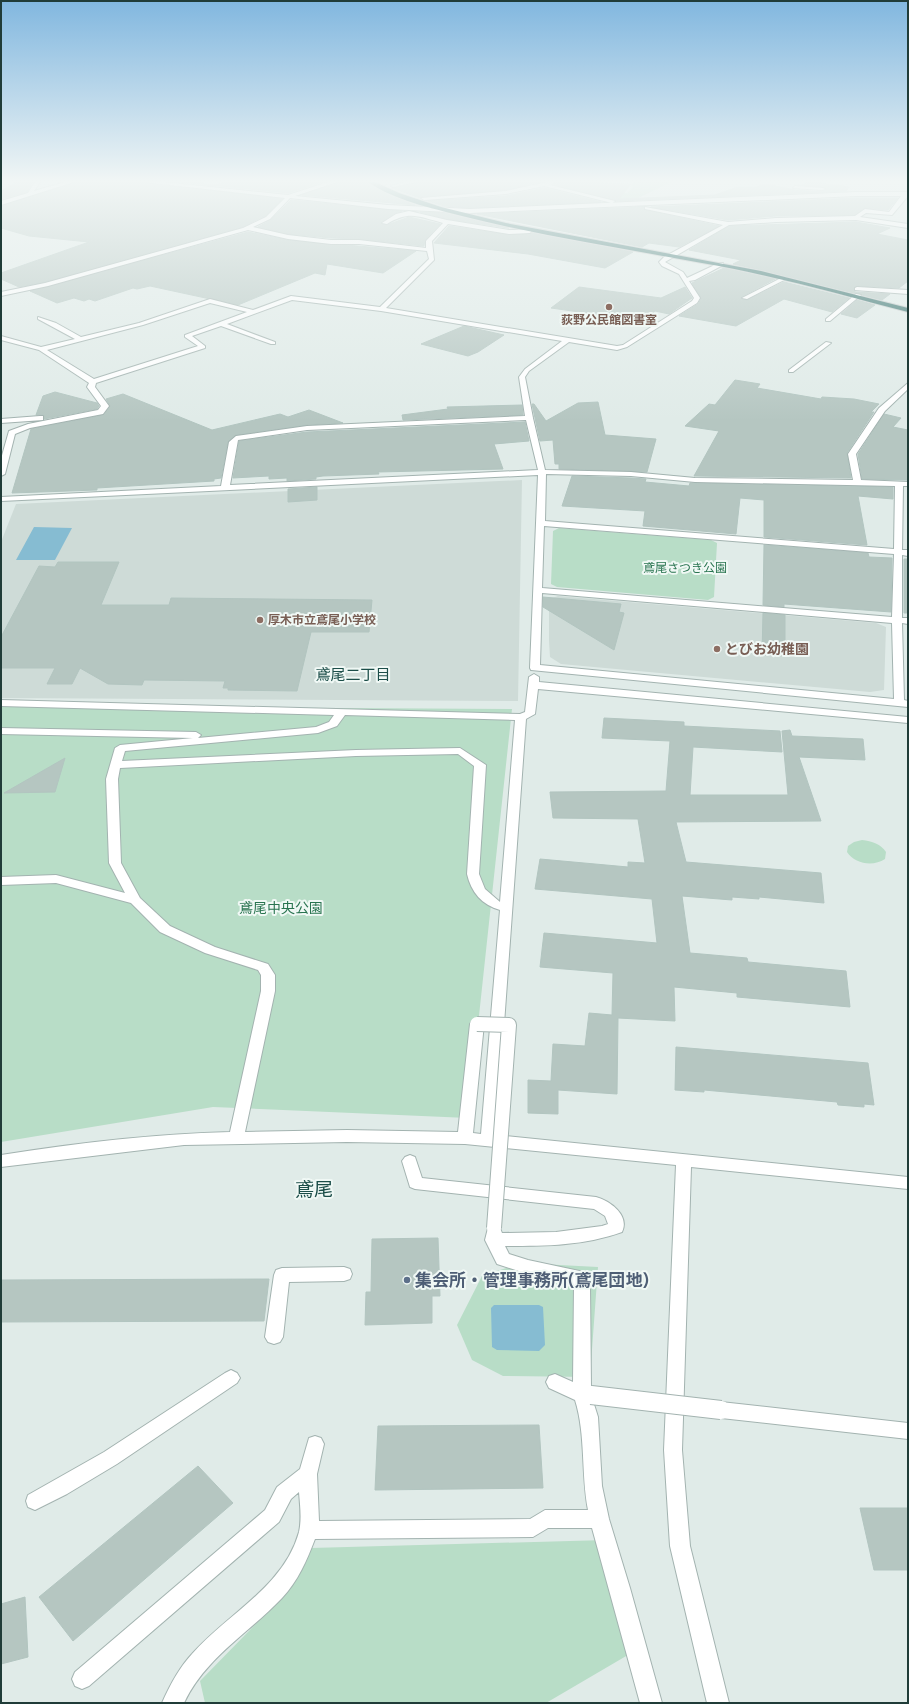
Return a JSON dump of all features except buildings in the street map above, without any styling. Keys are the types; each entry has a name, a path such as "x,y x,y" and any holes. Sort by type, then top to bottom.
{"highway":[{"path":"707,262 858,292 908,310"},
{"path":"730,262 908,303"}],"street":[{"path":"1,294 53,283 129,262"},
{"path":"381,309 429,262"},
{"path":"275,297 381,309 566,341 617,348 626,346 695,302 697,298 681,273 664,265 663,262"},
{"path":"686,280 705,273 721,264"},
{"path":"746,298 786,278"},
{"path":"828,320 858,292 908,292"},
{"path":"93,382 202,347 202,344 187,336 291,298"},
{"path":"41,349 141,324 210,301 254,312"},
{"path":"40,318 80,339"},
{"path":"222,324 273,343"},
{"path":"1,338 41,349 93,382"},
{"path":"1,703 521,717 530,714 535,668 542,472 529,418 522,377 527,370 566,341"},
{"path":"791,371 828,343"},
{"path":"527,370 535,372"},
{"path":"1,434 12,433 28,426 100,412 105,406 91,387 93,382"},
{"path":"857,482 852,454 882,410 908,385"},
{"path":"1,421 46,417 64,419"},
{"path":"225,488 232,442 236,438 307,428 529,418"},
{"path":"1,474 12,433"},
{"path":"1,498 542,472 631,474 719,481 857,482 903,484 898,551 897,619 904,704 535,668"},
{"path":"541,522 908,553"},
{"path":"538,590 908,621"},
{"path":"533,685 908,720"},
{"path":"236,1138 268,990 268,976 263,967 210,950 165,929 135,900 115,863 112,778 120,748 318,730 333,724 342,712"},
{"path":"488,1139 521,717"},
{"path":"1,731 189,734 215,739"},
{"path":"116,765 356,753 460,751 480,765 474,874 475,883 481,893 495,906 506,908"},
{"path":"1,881 56,879 135,900"},
{"path":"466,1138 477,1024 509,1025 494,1234 503,1259 528,1267 578,1277 582,1286 586,1395 589,1417 593,1486 599,1519 620,1588 651,1703"},
{"path":"1,1161 184,1139 346,1136 466,1138 488,1139 908,1183"},
{"path":"684,1160 673,1450 680,1546 718,1703"},
{"path":"410,1161 415,1184 596,1203 607,1208 616,1218 616,1227 603,1233 554,1238 494,1234"},
{"path":"274,1337 282,1275 344,1274"},
{"path":"35,1500 78,1479 135,1444 231,1378"},
{"path":"555,1382 586,1395 908,1431"},
{"path":"173,1703 177,1691 193,1667 281,1586 298,1561 309,1530 308,1474 315,1444"},
{"path":"82,1679 272,1516 284,1492 308,1474"},
{"path":"309,1530 533,1528 545,1519 599,1519"}],"shaded area":[{"name":"厚木市立鳶尾小学校","path":"522,480 518,701 1,698 1,542 16,504"},
{"name":"とびお幼稚園","path":"558,596 876,623 886,627 884,690 870,692 561,664 550,657 549,641 549,599"}],"green space":[{"name":"鳶尾さつき公園","path":"559,528 711,540 717,543 714,597 708,600 557,587 551,584 553,531"},
{"name":"鳶尾中央公園","path":"1,706 512,709 468,1118 213,1107 1,1142"},
{"path":"862,840 873,842 882,847 886,852 885,859 875,863 864,863 859,862 850,856 847,852 848,846 854,842"},
{"path":"521,1263 598,1267 590,1377 503,1376 472,1360 457,1325 482,1276"},
{"path":"606,1540 633,1652 546,1703 205,1703 200,1681 287,1592 311,1548"}],"water":[{"path":"34,527 72,528 55,560 16,560"},
{"path":"494,1305 539,1305 543,1307 545,1345 539,1351 497,1350 492,1347 491,1308"}],"place":[{"name":"荻野公民館図書室","path":"609,307"},
{"name":"厚木市立鳶尾小学校","path":"260,620"},
{"name":"とびお幼稚園","path":"717,649"},
{"name":"集会所・管理事務所(鳶尾団地)","path":"407,1280"}],"district":[{"name":"鳶尾二丁目","path":"353,675"},
{"name":"鳶尾","path":"314,1189"}]}
